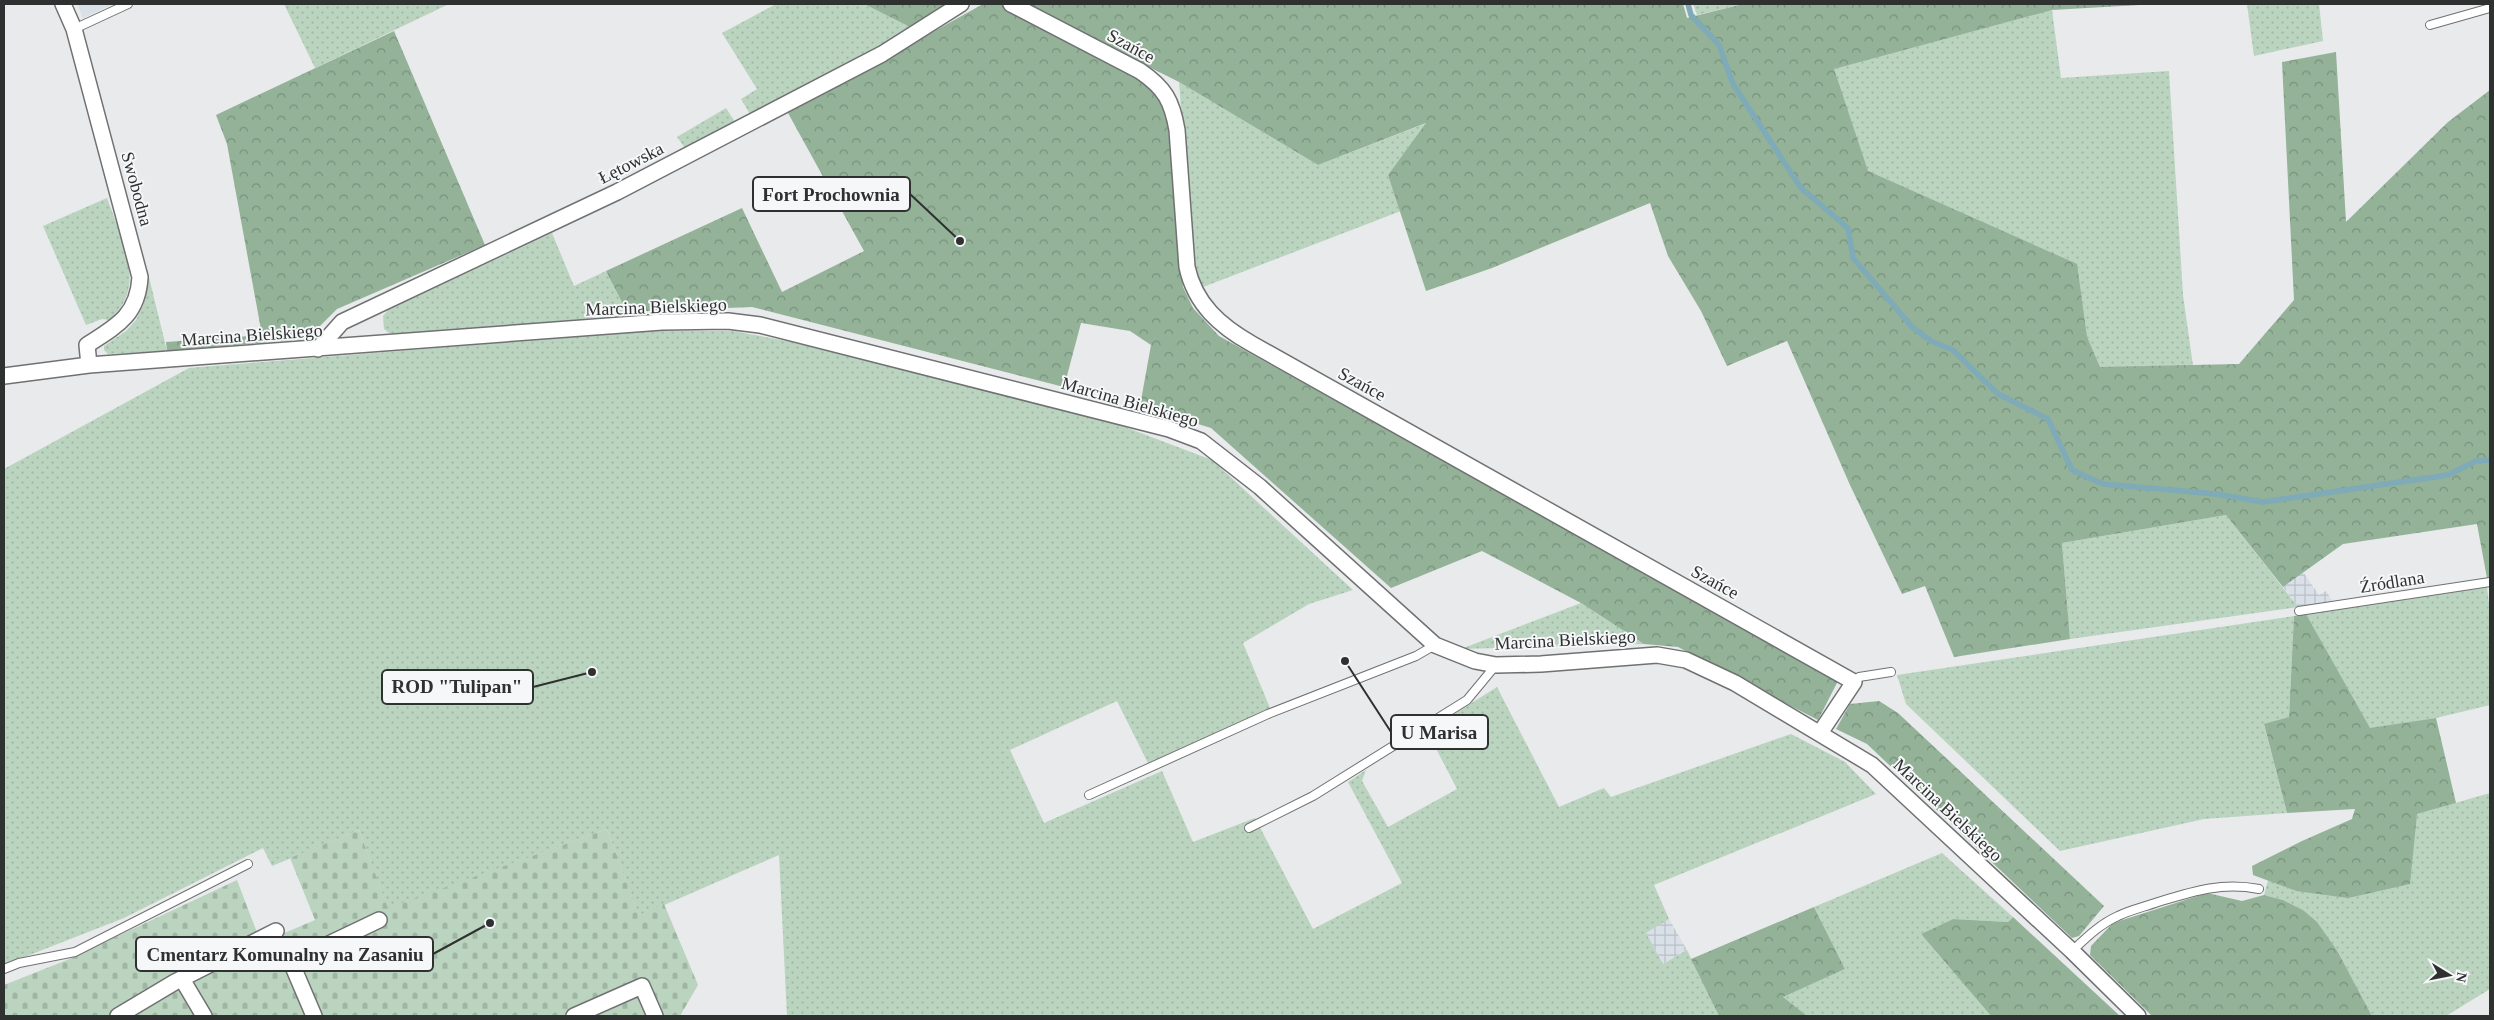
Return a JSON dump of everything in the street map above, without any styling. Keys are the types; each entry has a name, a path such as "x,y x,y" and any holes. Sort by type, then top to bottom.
{"street":[{"name":"Swobodna","path":"63,4 74,29 140,277 137,297 129,313 110,330 87,345 88,365"},
{"name":"Łętowska","path":"318,349 342,322 617,192 882,54 961,4"},
{"name":"Szańce","path":"1011,4 1140,71 1156,82 1166,95 1174,112 1177,130 1187,267 1191,285 1199,300 1210,314 1237,336 1854,682"},
{"name":"Marcina Bielskiego","path":"4,376 88,365 662,322 728,321 794,333 1170,429 1201,441 1260,487 1435,644 1475,661 1496,665 1541,664 1639,655 1686,660 1735,683 1820,733 1872,765 2072,951 2138,1016"},
{"path":"1820,733 1854,682"},
{"path":"314,1016 291,962 379,920"},
{"path":"118,1016 182,979 276,931"},
{"path":"182,979 204,1016"},
{"path":"574,1016 642,986 655,1016"}],"lane":[{"path":"74,29 128,4"},
{"path":"2430,25 2490,8"},
{"name":"Źródlana","path":"2299,611 2490,582"},
{"path":"1089,795 1268,714 1416,656 1435,644"},
{"path":"1249,828 1312,796 1467,700 1496,665"},
{"path":"1854,682 1859,677 1891,672"},
{"path":"4,969 19,963 74,952 248,864"},
{"path":"2072,951 2102,925 2117,916 2135,909 2228,885 2259,889"}],"shaded area":[{"path":"77,4 113,4 83,18"},
{"path":"2303,572 2319,595 2326,591 2333,602 2298,607 2283,587"},
{"path":"1669,919 1687,950 1663,964 1645,932"}],"green space":[{"path":"284,4 449,4 315,68"},
{"path":"776,4 864,4 912,28 750,114 741,99 757,89 722,33"},
{"path":"864,4 948,4 912,28"},
{"path":"983,4 1002,4 1154,88 1163,102 1167,118 1183,287 1193,308 1219,336 1838,681 1818,720 1678,647 1644,644 1581,603 1482,551 1391,588 1211,428 1140,406 1151,345 1130,331 1081,323 1064,387 752,307 627,312 606,271 742,208 782,292 864,251 788,113"},
{"path":"1024,4 1683,4 1687,18 1743,4 2157,4 2052,10 1834,69 1868,171 2077,264 2087,337 2100,367 2239,364 2294,300 2282,62 2336,52 2346,222 2448,122 2490,90 2490,577 2487,578 2477,524 2343,544 2283,587 2226,515 2062,543 2070,639 1954,657 1925,586 1902,594 1850,485 1787,341 1727,366 1701,311 1668,256 1650,203 1492,268 1426,291 1388,175 1426,123 1318,165 1179,82"},
{"path":"1693,4 1743,4 1697,15"},
{"path":"2247,4 2319,4 2323,41 2254,56"},
{"path":"2052,10 2061,78 2169,71 2183,295 2196,387 2045,421 1727,80"},
{"path":"394,31 485,245 337,309 313,333 303,339 167,351 166,342 262,335 227,144 216,115"},
{"path":"1179,82 1318,165 1427,123 1388,175 1401,211 1198,289 1195,284"},
{"path":"726,108 735,122 685,148 677,137"},
{"path":"107,198 119,229 128,262 130,277 128,293 121,307 109,320 102,319 86,325 43,226"},
{"path":"552,233 574,286 606,271 627,312 543,326 397,334 389,333 384,329 383,316 388,310"},
{"path":"147,269 167,351 108,354 104,350 104,346 126,331 136,320 143,306"},
{"path":"646,331 733,331 792,342 1088,413 1212,460 1353,590 1309,604 1243,643 1270,708 1148,763 1117,701 1010,750 1044,823 1162,771 1193,842 1255,818 1313,929 1402,883 1348,782 1366,770 1362,781 1388,827 1457,789 1427,731 1497,687 1559,807 1604,788 1611,797 1791,734 1845,762 1876,794 1654,885 1669,919 1646,933 1663,964 1687,950 1719,1016 787,1016 779,855 639,916 607,829 388,909 359,830 272,866 263,848 124,918 4,965 4,469 189,368"},
{"path":"2226,515 2298,607 2070,639 2062,543"},
{"path":"2487,587 2490,612 2490,705 2436,718 2370,729 2306,614"},
{"path":"1581,603 1644,644 1461,649"},
{"path":"2306,614 2370,728 2436,718 2456,803 2417,814 2410,884 2348,898 2296,891 2253,875 2252,866 2352,819 2355,809 2287,813 2264,724 2289,717 2294,616"},
{"path":"2294,616 2289,717 2264,725 2287,813 2204,819 2060,851 1906,704 1897,675"},
{"path":"1879,701 1898,713 2104,906 2079,936 2072,938 1867,744 1836,729 1850,704"},
{"path":"2490,793 2490,989 2446,1016 2372,1016 2338,952 2303,910 2283,900 2264,895 2268,880 2296,891 2417,814"},
{"path":"607,829 639,915 664,904 698,985 680,1016 4,1016 4,985 67,960 237,880 261,943 315,920 290,858 359,830 388,908"},
{"path":"1942,853 2013,917 2008,922 1953,919 1921,934 1991,1016 1807,1016 1782,997 1845,969 1814,907"},
{"path":"2207,893 2242,901 2264,895 2283,900 2303,910 2317,922 2338,952 2372,1016 2152,1016 2090,955 2091,946 2113,923"},
{"path":"1814,907 1845,969 1783,997 1807,1016 1719,1016 1691,959"},
{"path":"2013,917 2120,1016 1991,1016 1921,934 1953,919 2008,922"}],"waterway":[{"path":"1688,4 1691,15 1719,45 1733,84 1801,188 1848,228 1853,258 1912,327 1931,341 1953,350 1998,394 2048,419 2072,470 2103,484 2216,494 2263,502 2448,475 2476,461 2490,460"}],"place":[{"name":"Fort Prochownia","path":"960,241"},
{"name":"U Marisa","path":"1345,661"},
{"name":"ROD \"Tulipan\"","path":"592,672"},
{"name":"Cmentarz Komunalny na Zasaniu","path":"490,923"}]}
